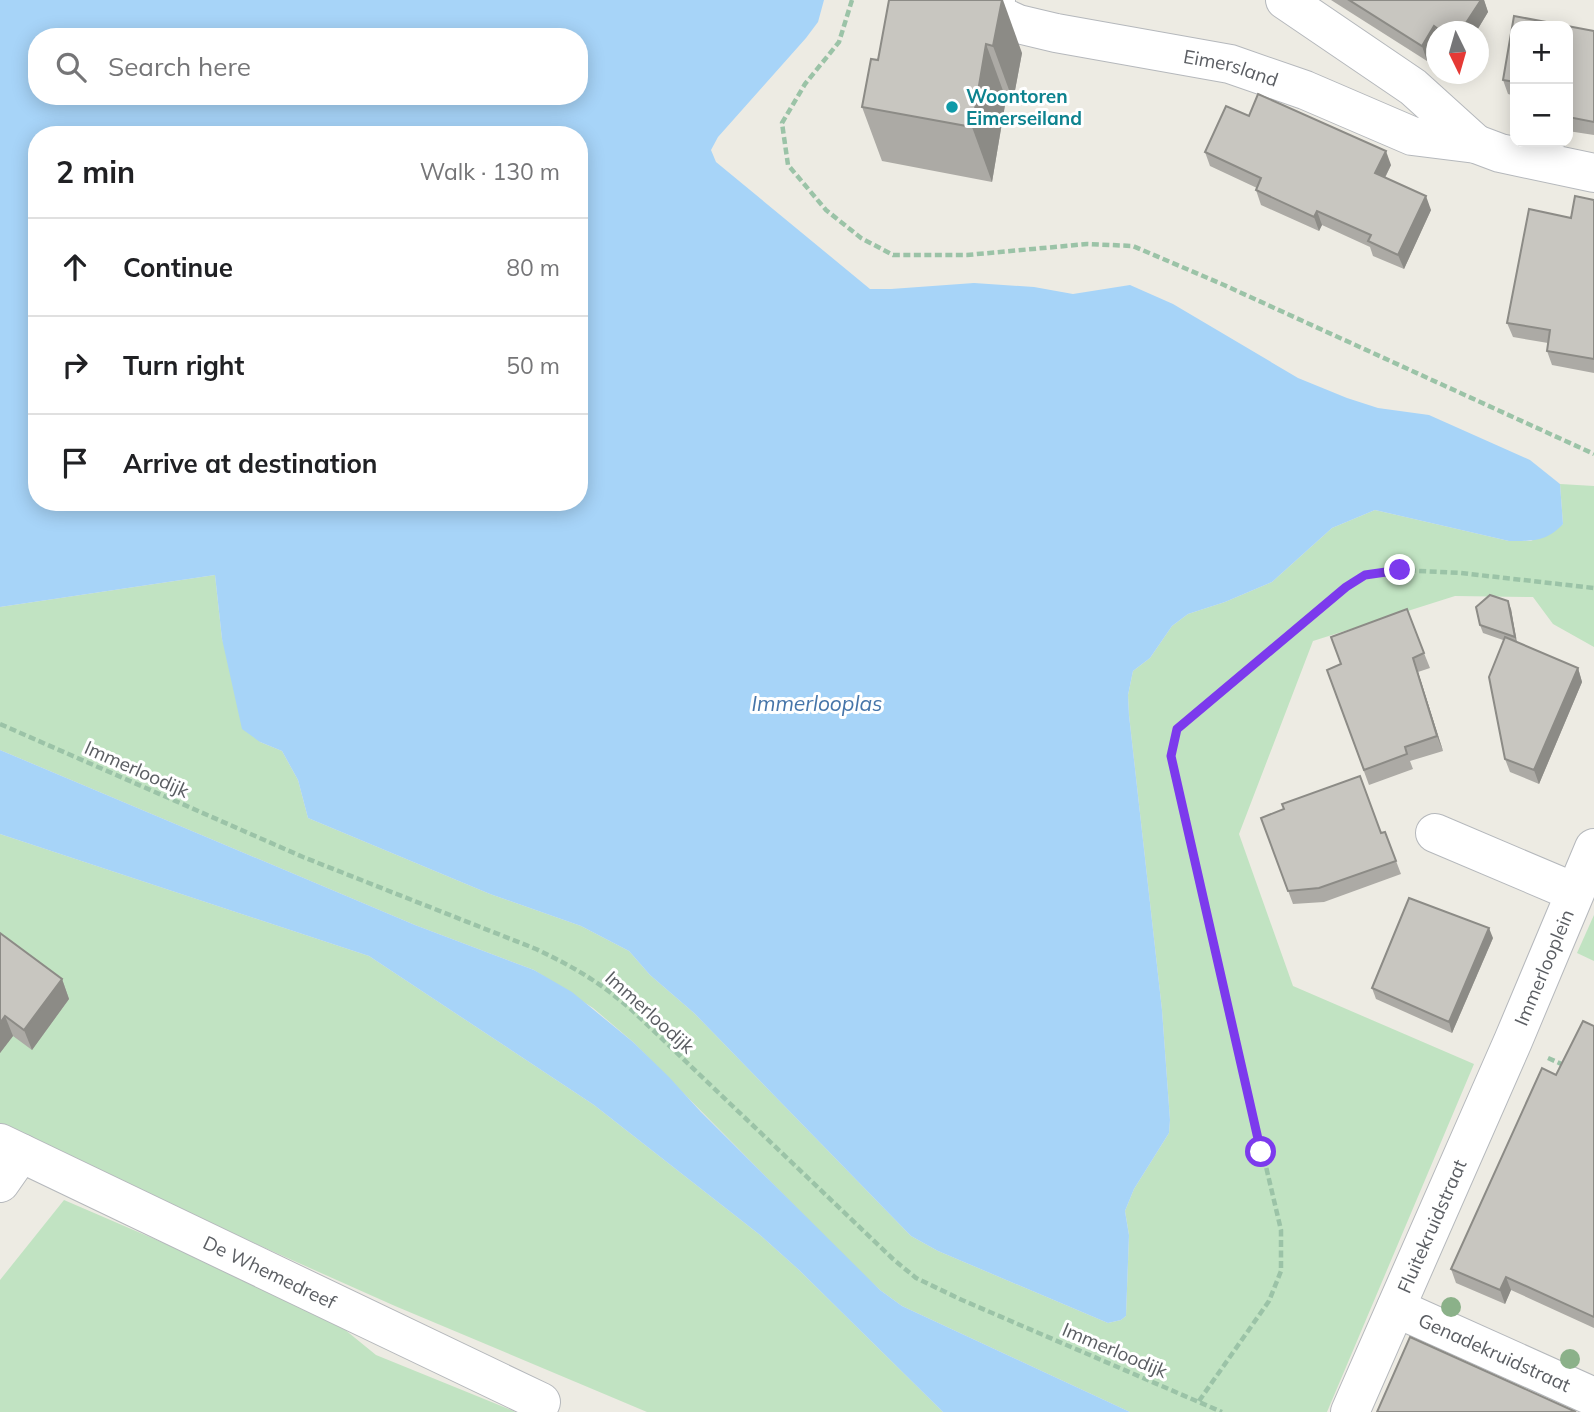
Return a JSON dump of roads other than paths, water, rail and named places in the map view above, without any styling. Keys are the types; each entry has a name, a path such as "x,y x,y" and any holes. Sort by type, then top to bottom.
{"street":[{"name":"Eimersland","path":"996,0 994,13 1018,24 1069,36 1230,64 1305,90 1412,136 1476,144 1500,153 1594,173"},
{"name":"Eimersland","path":"1285,0 1413,87 1476,144"},
{"name":"Immerlooplein","path":"1435,833 1574,892"},
{"name":"Immerlooplein","path":"1513,1041 1594,848"},
{"name":"Fluitekruidstraat","path":"1350,1412 1513,1041"},
{"name":"De Whemedreef","path":"7,1159 541,1402"},
{"name":"Genadekruidstraat","path":"1396,1308 1594,1397"}],"water":[{"name":"Immerlooplas","path":"0,0 824,0 818,22 806,38 718,137 711,150 716,162 870,289 974,283 1034,287 1073,294 1130,285 1173,304 1298,378 1378,408 1429,415 1530,460 1560,484 1563,524 1551,534 1539,539 1509,541 1375,510 1332,528 1272,582 1188,614 1172,626 1150,658 1133,671 1128,695 1129,715 1162,1010 1170,1120 1169,1133 1134,1189 1125,1211 1129,1235 1126,1316 1108,1323 938,1251 911,1236 694,1013 650,975 629,951 581,926 490,894 308,818 298,780 282,751 260,742 242,729 222,639 215,575 0,607"},
{"path":"0,750 415,925 534,970 572,992 633,1042 880,1290 902,1306 1130,1412 943,1412 760,1235 594,1105 369,956 0,834"}],"place":[{"name":"Woontoren Eimerseiland","path":"952,107"}]}
